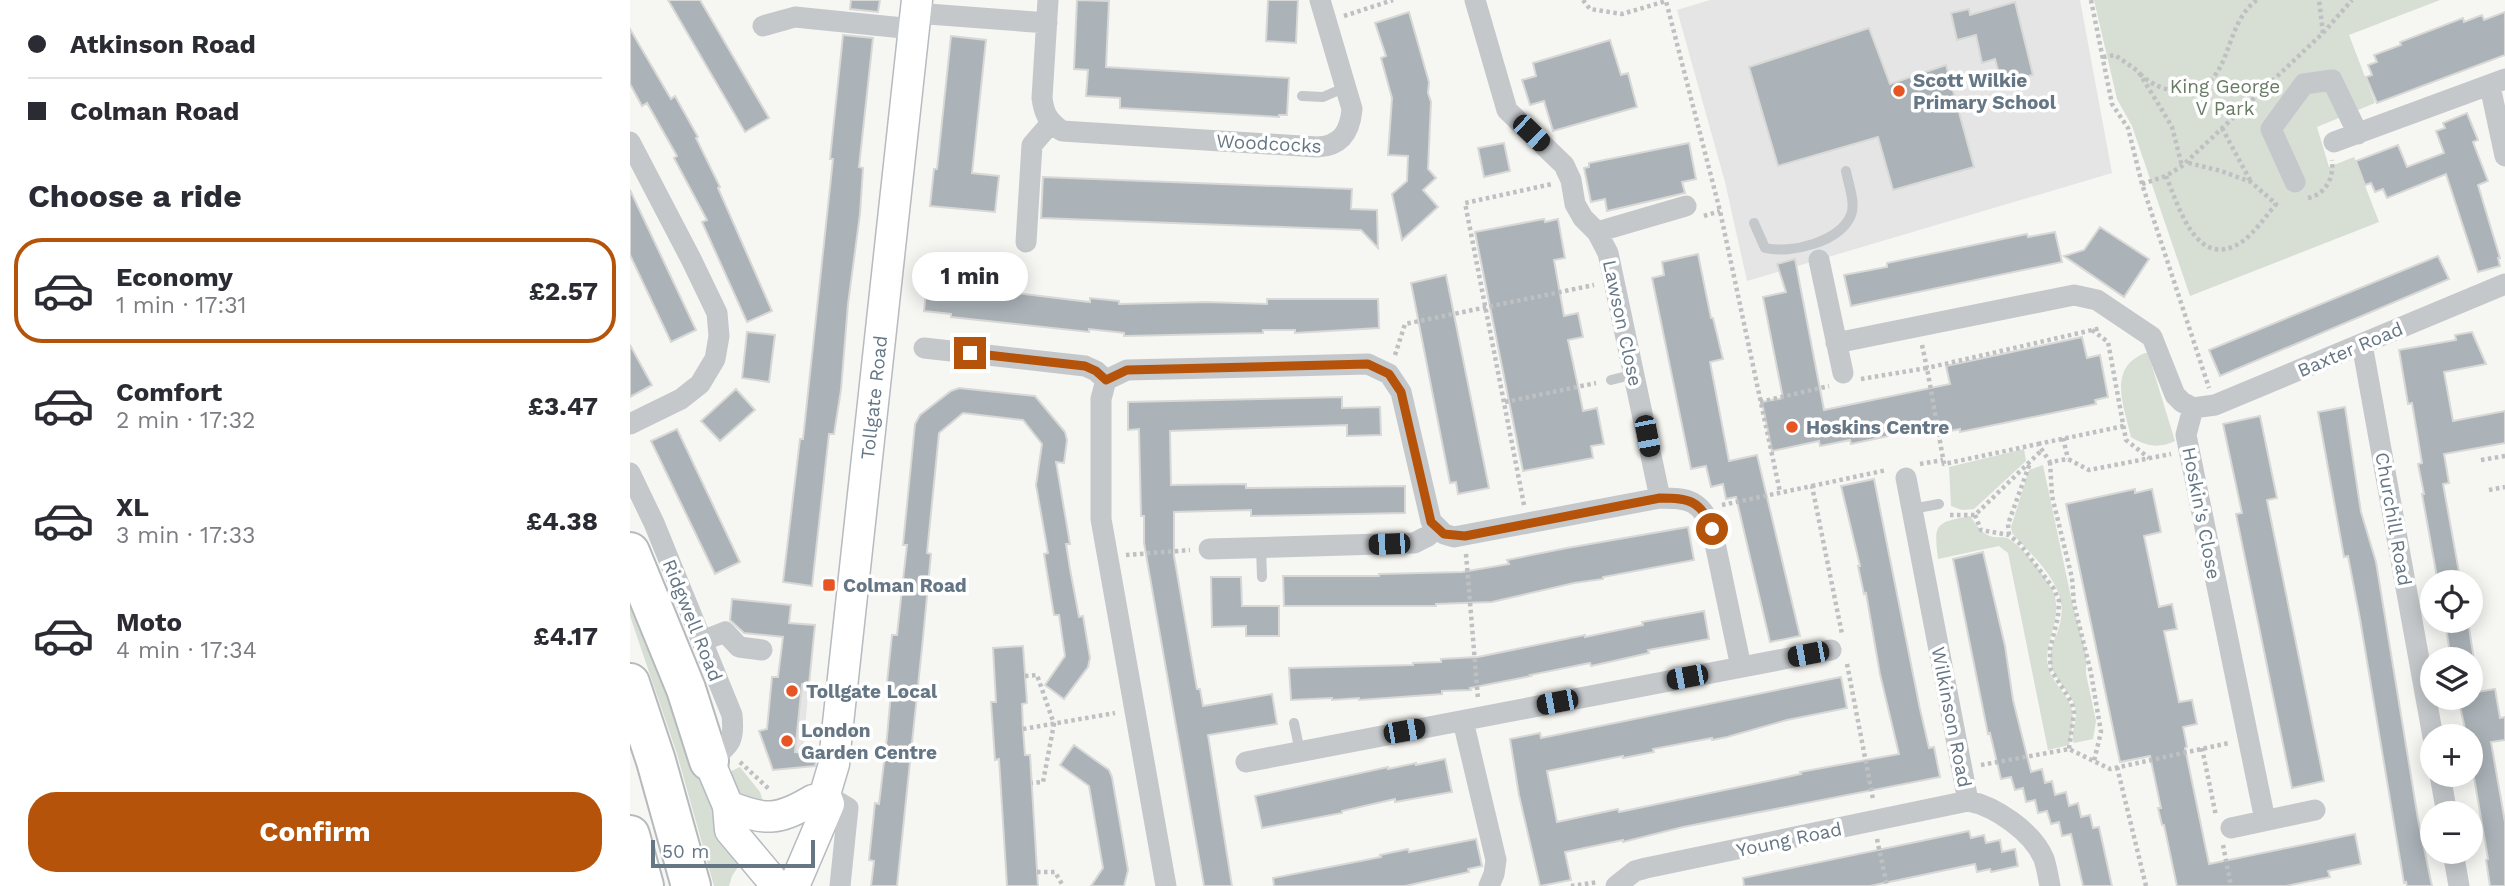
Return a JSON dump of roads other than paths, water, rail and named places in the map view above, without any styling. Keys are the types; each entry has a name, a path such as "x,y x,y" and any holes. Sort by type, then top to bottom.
{"highway":[{"path":"630,552 686,689 720,757"},
{"path":"630,683 656,761 691,886"},
{"path":"630,835 644,886"}],"street":[{"path":"1026,242 1032,145 1051,123 1044,113 1042,98 1048,0"},
{"name":"Woodcocks","path":"1051,123 1062,131 1330,146 1339,140 1351,121 1352,108 1320,0"},
{"name":"Lawson Close","path":"1475,0 1507,110 1564,165 1571,180 1575,204 1583,218 1597,232 1608,253 1660,498"},
{"path":"763,26 796,17 915,14 1047,23"},
{"name":"Tollgate Road","path":"780,886 786,854 819,797 835,753 915,14"},
{"path":"2295,182 2271,129 2304,84 2332,80 2358,134"},
{"path":"2334,142 2497,82 2505,156"},
{"path":"630,142 717,313 719,336 715,359 700,384 681,399 630,424"},
{"path":"1597,232 1686,206"},
{"path":"1817,252 1845,379"},
{"name":"Baxter Road","path":"2193,408 2215,405 2505,284"},
{"path":"1836,343 2074,295 2098,300 2152,337 2175,395 2193,408"},
{"name":"Churchill Road","path":"2362,344 2431,724"},
{"path":"924,348 1085,366 1106,380"},
{"path":"1166,886 1101,519 1101,399 1106,380 1127,370 1368,364 1389,374 1401,392 1431,522 1436,528 1454,537 1660,498 1685,498 1702,510 1712,529 1741,667"},
{"name":"Hoskin's Close","path":"2193,408 2186,435 2265,820"},
{"name":"Wilkinson Road","path":"1906,471 1968,801 1994,809 2034,844 2043,858 2050,886"},
{"name":"Ridgwell Road","path":"630,473 733,715 732,740 720,757"},
{"path":"1209,549 1414,543 1428,536 1436,528"},
{"path":"702,641 725,632 739,647 762,650"},
{"path":"1246,762 1831,650"},
{"path":"1463,721 1496,860 1489,886"},
{"path":"720,757 730,830 780,886"},
{"path":"728,806 744,813 771,818 794,811 819,797 848,808 840,886"},
{"name":"Young Road","path":"1616,886 1635,871 1646,868 1968,801"},
{"path":"2231,828 2315,810"},
{"path":"2455,864 2459,886"}],"lane":[{"path":"1302,96 1322,96 1346,87"},
{"path":"1754,223 1765,248 1817,252 1823,241 1839,230 1851,215 1846,172"},
{"path":"1611,380 1634,374"},
{"path":"1912,509 1938,504"},
{"path":"1261,547 1262,577"},
{"path":"1294,723 1300,752"}],"place":[{"name":"Scott Wilkie Primary School","path":"1899,91"},
{"name":"Hoskins Centre","path":"1792,427"},
{"name":"Colman Road","path":"829,585"},
{"name":"Tollgate Local","path":"792,691"},
{"name":"London Garden Centre","path":"787,741"}],"park label":[{"name":"King George V Park","path":"2225,97"}]}
